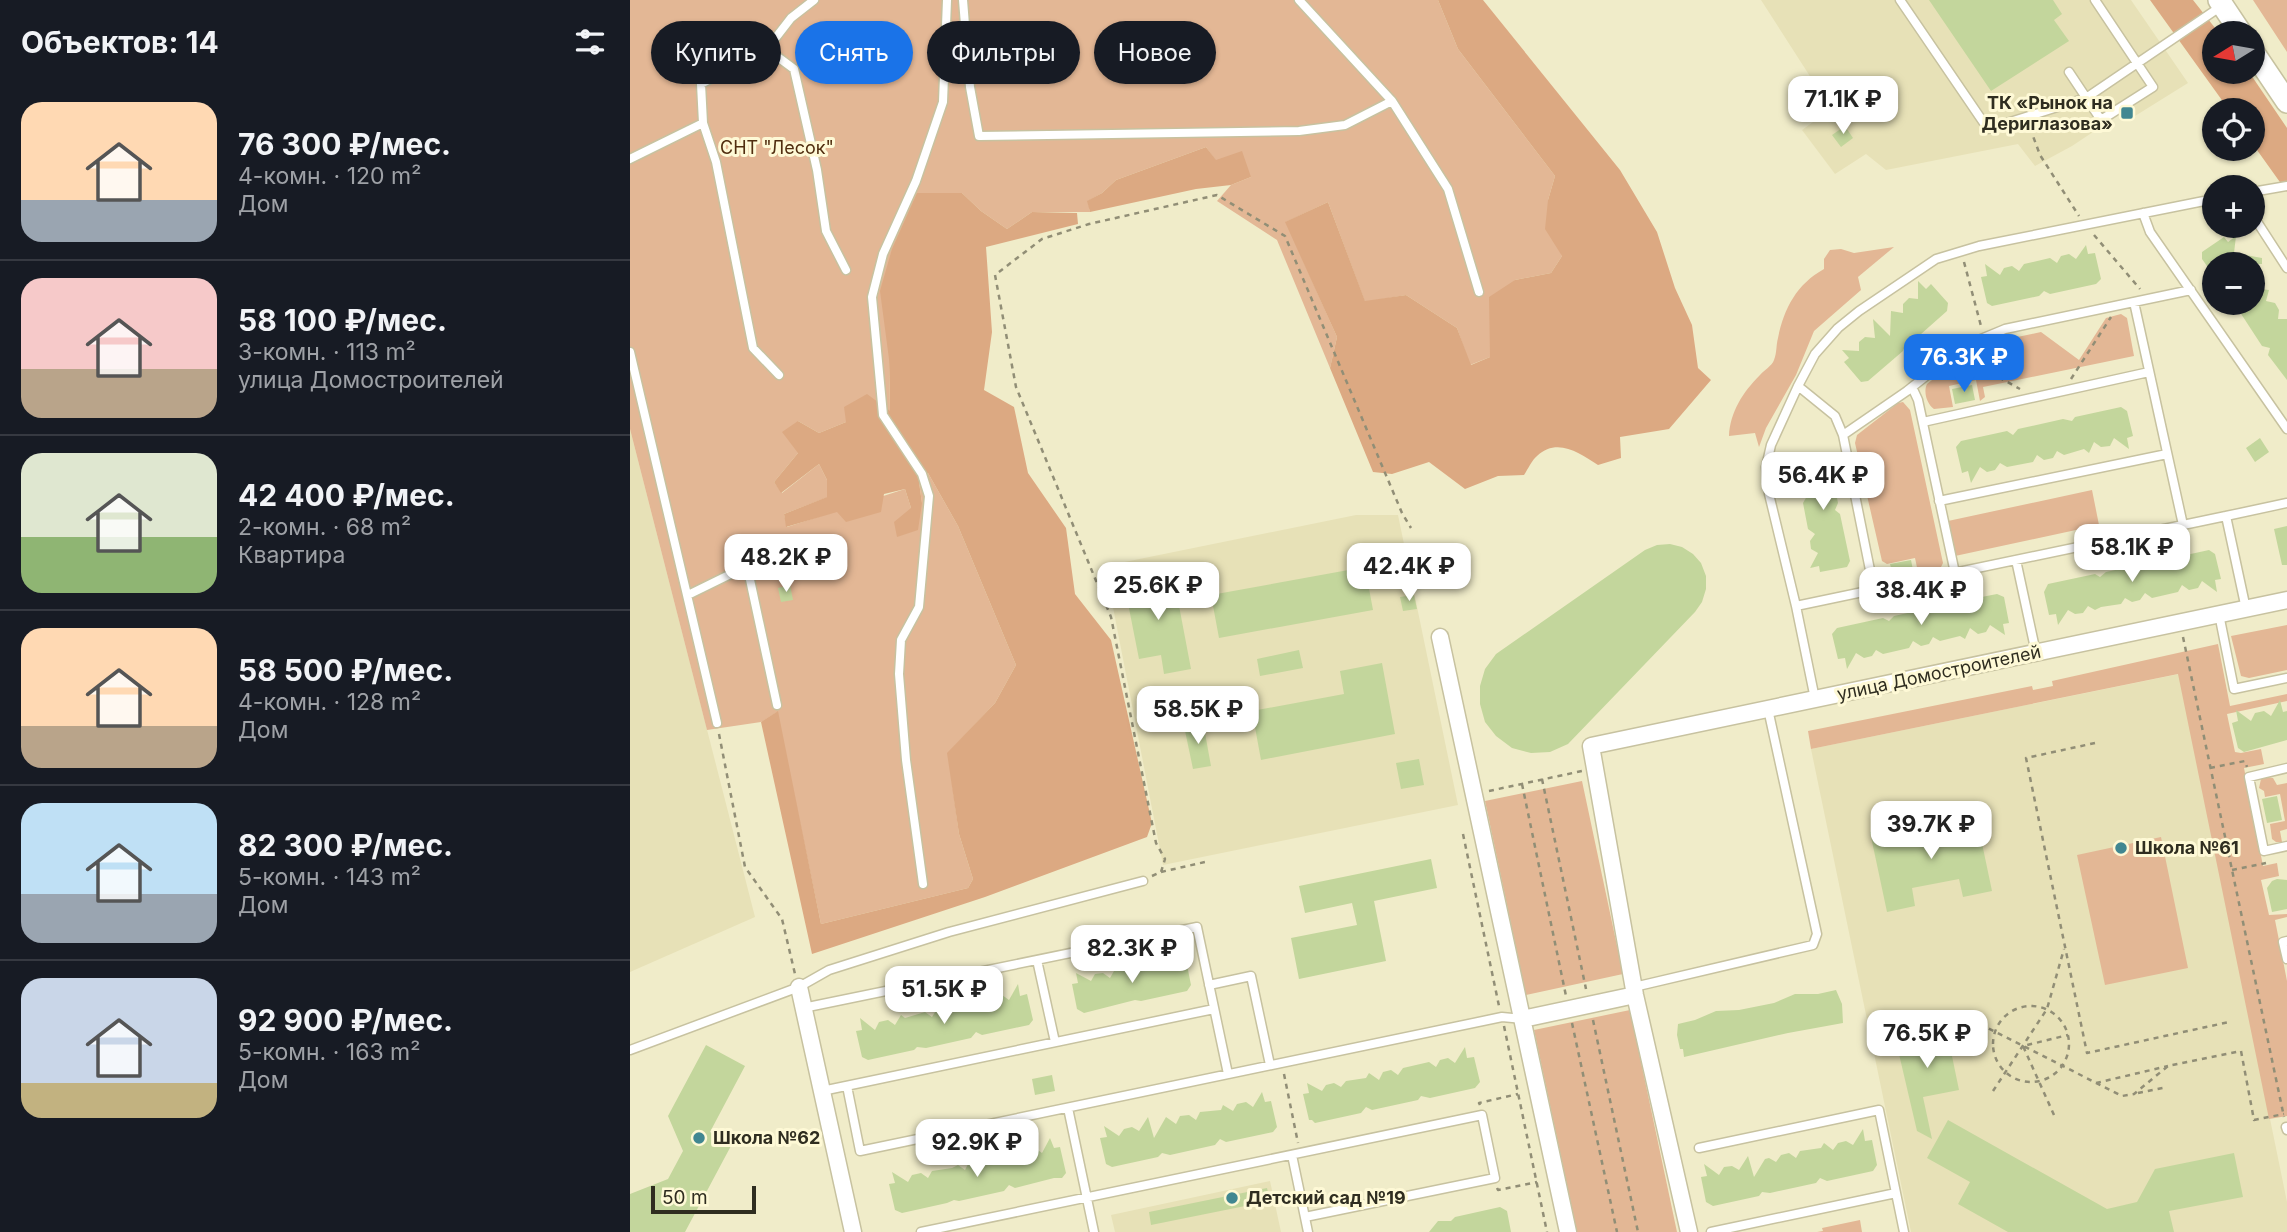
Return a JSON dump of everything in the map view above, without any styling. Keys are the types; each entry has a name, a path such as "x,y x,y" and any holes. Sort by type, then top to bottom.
{"street":[{"path":"2221,3 2233,21"},
{"path":"2265,69 2287,102"},
{"name":"улица Домостроителей","path":"1595,768 1591,746 2287,600"},
{"path":"1440,638 1568,1232"},
{"path":"1595,768 1635,991 1689,1232"},
{"path":"799,987 853,1232"},
{"path":"1523,1019 1635,991"}],"lane":[{"path":"781,31 791,18 814,0"},
{"path":"923,884 906,760 899,674 901,640 919,607 929,496 922,474 883,415 872,298 883,254 916,181 943,102 947,0"},
{"path":"963,0 970,87 979,136 1299,131 1345,125 1392,101"},
{"path":"1299,0 1392,101 1448,189 1479,292"},
{"path":"1900,0 1987,129 2086,98 2221,3"},
{"path":"2069,72 2101,120 2154,87 2095,0"},
{"path":"781,59 794,69 817,170 826,231 846,270"},
{"path":"701,84 703,123 716,162 753,348 779,375"},
{"path":"631,155 703,123"},
{"path":"2265,190 2287,186"},
{"path":"1815,699 1766,467 1771,445 1815,354 1838,328 1859,311 1936,259 1961,251 2202,202"},
{"path":"2143,214 2150,232 2287,429"},
{"path":"2265,234 2287,268"},
{"path":"1843,435 1955,353 1983,336 2191,290"},
{"path":"2134,302 2183,525"},
{"path":"630,352 717,723"},
{"path":"1923,422 2150,372"},
{"path":"1798,386 1835,416 1843,435 1874,590"},
{"path":"1912,387 1918,400 1955,573"},
{"path":"1940,500 2167,454"},
{"path":"1796,606 2287,503"},
{"path":"2226,516 2246,609"},
{"path":"2016,560 2035,653"},
{"path":"688,595 741,569 749,575 776,705"},
{"path":"2219,614 2234,689 2287,678"},
{"path":"1635,991 1813,945 1817,934 1768,709"},
{"path":"2287,768 2249,777 2264,851 2287,846"},
{"path":"630,1050 799,987 829,970 949,932 1143,881"},
{"path":"803,1008 1197,927 1228,1074"},
{"path":"2287,941 2283,942 2287,959"},
{"path":"1037,960 1055,1042"},
{"path":"1209,985 1251,976 1270,1065"},
{"path":"822,1091 1214,1009"},
{"path":"847,1086 860,1151 1502,1017 1523,1019"},
{"path":"1068,1108 1094,1232"},
{"path":"1699,1148 1879,1110 1904,1232"},
{"path":"922,1232 1482,1115 1495,1178 1305,1217"},
{"path":"1296,1154 1308,1232"},
{"path":"1711,1232 1896,1193"}],"path":[{"path":"2025,116 2040,156 2069,203 2148,299"},
{"path":"1161,872 1165,859 1157,842 1111,617 1016,387 995,275 1042,239 1090,224 1217,195 1285,236 1402,513 1411,528"},
{"path":"1961,251 1983,336"},
{"path":"2063,391 2118,306"},
{"path":"1955,353 2035,397"},
{"path":"2180,623 2287,1128"},
{"path":"717,723 746,867 782,919 799,987"},
{"path":"2095,743 2025,758 2087,1053 2230,1022"},
{"path":"2210,768 2245,761 2249,777"},
{"path":"1474,794 1595,768"},
{"path":"1463,834 1547,1232"},
{"path":"2232,870 2267,863 2264,851"},
{"path":"1143,881 1161,872 1205,862"},
{"path":"1993,1091 2047,1009 2064,946"},
{"path":"2039,1006 2047,1009 2061,1020 2068,1035 2068,1053 2062,1066 2053,1075 2039,1081 2019,1080 2006,1073 1994,1052 1995,1031 2006,1016 2019,1008 2039,1006"},
{"path":"1980,1024 2122,1096 2168,1087"},
{"path":"2024,1046 2068,1035"},
{"path":"2024,1046 2054,1115"},
{"path":"2096,1083 2241,1051 2254,1120 2284,1114"},
{"path":"1282,1063 1296,1154"},
{"path":"2134,1094 2168,1066"},
{"path":"2278,1090 2287,1088"},
{"path":"1482,1115 1479,1103 1518,1094"},
{"path":"1495,1178 1497,1190 1537,1182"}],"shaded area":[{"path":"1438,0 1483,0 1620,170 1657,232 1675,288 1692,325 1698,368 1711,380 1669,429 1620,437 1621,458 1598,465 1568,449 1552,448 1535,458 1524,475 1498,476 1465,489 1429,462 1392,474 1373,472 1330,368 1337,337 1285,222 1328,202 1365,301 1406,295 1457,328 1471,365 1490,357 1489,297 1515,280 1551,273 1562,256 1545,229 1548,200 1555,176 1458,49"},
{"path":"1761,0 2131,0 2188,83 2127,121 2120,114 2072,146 2035,166 2018,144 1886,170 1866,154 1835,174 1802,130 1831,109"},
{"path":"2150,0 2193,0 2210,21 2202,21 2202,72"},
{"path":"2210,84 2257,84 2287,128 2287,192 2265,161 2265,98 2220,98"},
{"path":"1206,147 1216,160 1242,151 1251,177 1231,185 1196,189 1090,212 1087,201 1102,193 1116,180"},
{"path":"917,193 962,193 981,211 1007,229 1032,212 1077,213 1078,224 986,247 992,332 984,390 1014,407 1028,473 1066,528 1075,594 1111,640 1152,823 1147,837 985,897 812,954 761,722 778,711 821,924 968,888 973,879 959,834 947,753 995,703 1016,665 958,526 928,473 919,482 922,503 918,530 897,537 894,522 911,508 905,489 884,494 881,512 846,522 837,512 786,527 784,514 827,497 827,480 819,464 781,493 774,482 798,453 782,432 798,421 819,433 846,422 844,407 867,394 890,411 889,359 880,291 892,249"},
{"path":"630,429 755,917 630,972"},
{"path":"1356,515 1398,515 1458,805 1163,865 1105,566"},
{"name":"Школа №61","path":"2179,674 2287,1202 2287,1232 1911,1232 1811,749"},
{"name":"Детский сад №19","path":"1270,1181 1281,1232 1115,1232 1111,1215"}],"green space":[{"name":"СНТ \"Лесок\"","path":"630,0 1438,0 1458,49 1555,176 1548,200 1562,256 1551,273 1515,280 1490,357 1470,365 1457,328 1406,295 1365,302 1328,202 1286,222 1337,337 1330,368 1277,240 1217,201 1231,185 1251,177 1216,161 1206,147 1116,180 1088,201 1090,212 1032,212 1007,229 981,211 962,193 889,359 890,411 846,422 819,433 798,421 798,453 774,482 782,493 819,464 827,480 828,497 784,514 787,527 905,489 911,508 922,503 919,482 928,473 958,526 1016,665 995,703 948,753 959,834 973,879 968,888 821,924 777,712 761,722 707,730 630,429"},
{"path":"2253,0 2287,0 2287,52"},
{"path":"1894,247 1858,277 1861,290 1814,331 1796,375 1766,428 1759,447 1755,433 1729,436 1738,403 1774,360 1788,307 1806,282 1824,269 1824,259 1830,250 1841,249 1854,253"},
{"path":"2121,314 2127,318 2134,356 1983,387 1985,397 1980,401 1976,380 1949,386 1953,407 1934,409 1928,401 1925,391 1927,384 1975,346 2041,332 2079,360 2106,318"},
{"path":"1903,402 1910,410 1943,563 1938,573 1919,577 1915,558 1887,564 1882,561 1855,443 1857,435 1898,403"},
{"path":"2092,490 2099,525 1955,556 1948,521"},
{"path":"2287,625 2287,670 2249,678 2241,676 2231,636"},
{"path":"2218,644 2230,706 2287,694 2287,701 2227,714 2235,752 2261,749 2264,764 2244,768 2263,866 2277,863 2279,876 2261,880 2269,915 2287,914 2287,917 2275,920 2287,981 2287,1116 2269,1119 2178,674 1811,749 1808,731 2032,686 2033,690 2053,686 2052,681"},
{"path":"2273,778 2277,785 2287,783 2287,829 2280,831 2282,842 2272,839 2270,824 2285,821 2280,794 2265,797 2264,791 2259,788 2261,779"},
{"path":"1582,781 1623,974 1526,995 1485,801"},
{"path":"2161,837 2188,968 2105,985 2077,855"},
{"path":"1630,1010 1677,1232 1577,1232 1534,1030"},
{"path":"1860,1220 1862,1232 1817,1232 1823,1231 1822,1228"}],"building":[{"path":"1929,0 2053,0 2062,14 2054,20 2069,41 1991,91"},
{"path":"1845,126 1853,138 1841,147 1832,135"},
{"path":"2223,238 2228,242 2236,238 2234,252 2202,252"},
{"path":"2086,245 2088,254 2095,253 2101,279 2096,284 2050,294 2044,291 2039,296 1992,306 1987,303 1981,277 1987,276 1985,264 2000,275 2004,268 2012,266 2019,271 2024,264 2050,258 2057,263 2061,256 2069,254 2076,259"},
{"path":"1918,281 1926,289 1931,284 1948,303 1947,311 1912,342 1906,343 1903,351 1868,381 1861,382 1844,362 1849,358 1842,350 1859,351 1859,342 1865,337 1875,338 1873,319 1890,336 1891,311 1903,313 1903,304 1909,298 1918,299"},
{"path":"2265,290 2269,290 2266,301 2275,303 2279,310 2278,319 2287,319 2287,380 2268,355 2270,348 2262,346 2242,315 2265,315"},
{"path":"1972,385 1975,400 1955,404 1952,389"},
{"path":"2121,407 2127,411 2133,436 2127,438 2129,449 2114,438 2110,446 2101,447 2094,442 2089,453 2084,449 2064,455 2057,451 2053,458 2044,460 2037,455 2033,462 2007,467 2000,463 1995,470 1987,472 1980,467 1971,483 1968,471 1962,473 1956,447 1961,441 2007,431 2013,435 2018,429 2063,419 2072,421 2075,417"},
{"path":"2260,438 2269,452 2255,462 2246,448"},
{"path":"1823,452 1829,457 1838,503 1835,510 1840,514 1850,561 1847,567 1820,572 1819,566 1810,568 1818,553 1811,549 1810,541 1815,534 1808,529 1803,503 1807,496 1800,491 1799,483 1804,476 1788,466 1799,464 1798,457"},
{"path":"2287,526 2287,565 2282,565 2274,529"},
{"path":"1670,544 1693,554 1701,563 1706,576 1706,589 1695,612 1568,744 1550,752 1531,753 1512,748 1496,736 1485,722 1480,704 1480,686 1485,669 1496,654 1645,550"},
{"path":"2209,550 2215,554 2221,579 2215,580 2217,592 2202,581 2198,588 2189,590 2182,585 2178,592 2152,598 2145,593 2140,600 2132,602 2125,598 2121,604 2095,610 2088,606 2083,613 2075,614 2068,610 2058,625 2056,614 2049,615 2044,592 2048,584 2095,574 2100,577 2106,572 2152,562 2157,565 2163,560"},
{"path":"1911,560 1914,575 1894,579 1890,564"},
{"path":"1365,567 1373,610 1219,638 1211,595"},
{"path":"1173,574 1191,669 1164,674 1161,655 1139,659 1124,583"},
{"path":"790,585 793,600 781,602 778,588"},
{"path":"1997,594 2004,597 2009,623 2003,624 2005,635 1990,625 1986,632 1978,634 1970,628 1965,639 1960,636 1940,641 1933,637 1929,644 1921,646 1913,641 1909,648 1883,654 1876,650 1872,656 1864,658 1856,653 1847,669 1845,658 1838,659 1832,634 1837,628 1883,618 1889,621 1894,616 1939,606 1948,608 1951,603"},
{"path":"1414,595 1417,609 1403,611 1400,597"},
{"path":"1299,650 1303,668 1260,676 1257,659"},
{"path":"1382,663 1395,734 1261,760 1252,711 1344,694 1340,671"},
{"path":"1204,687 1206,698 1189,701 1187,690"},
{"path":"2280,700 2283,712 2287,711 2287,740 2244,752 2238,748 2232,723 2238,721 2236,710 2251,721 2255,713 2264,711 2271,716"},
{"path":"1203,722 1211,766 1193,769 1184,726"},
{"path":"1419,759 1424,785 1401,789 1396,763"},
{"path":"2277,796 2282,820 2267,823 2262,799"},
{"path":"1975,810 1992,891 1963,897 1959,879 1912,888 1915,906 1887,912 1870,832 1899,826 1904,844 1950,834 1947,817"},
{"path":"1431,859 1437,888 1374,901 1386,961 1299,979 1291,938 1357,925 1352,903 1305,913 1299,886"},
{"path":"2277,879 2287,880 2287,909 2272,912 2267,888"},
{"path":"1177,949 1179,961 1186,960 1191,985 1187,991 1084,1013 1077,1009 1072,984 1078,983 1076,973 1091,981 1095,974 1103,973 1110,978 1114,971 1141,965 1147,970 1152,962 1160,961 1167,966"},
{"path":"1018,984 1020,996 1027,994 1033,1020 1029,1025 982,1035 976,1032 971,1038 926,1048 917,1047 914,1050 868,1060 862,1057 856,1031 862,1030 860,1018 875,1030 879,1022 888,1020 895,1025 901,1015 905,1018 925,1012 932,1017 937,1009 945,1008 952,1013 956,1006 982,1000 989,1004 994,997 1002,995 1009,1000"},
{"path":"1836,990 1842,1004 1843,1023 1684,1057 1683,1049 1680,1049 1678,1024 1716,1011 1739,1010 1774,1003 1795,994 1818,994"},
{"path":"1946,1027 1959,1090 1923,1097 1932,1139 1917,1131 1895,1037"},
{"name":"Школа №62","path":"706,1045 745,1066 710,1132 732,1144 685,1232 630,1232 630,1194 668,1179 683,1151 668,1116"},
{"path":"1465,1047 1467,1058 1474,1057 1480,1082 1475,1088 1430,1098 1421,1096 1418,1100 1372,1110 1366,1107 1361,1113 1315,1123 1309,1120 1303,1094 1309,1093 1307,1083 1322,1091 1326,1085 1334,1083 1341,1087 1346,1081 1366,1078 1369,1073 1379,1080 1383,1072 1391,1070 1398,1075 1403,1068 1429,1062 1436,1067 1440,1060 1448,1058 1455,1063"},
{"path":"1052,1075 1055,1091 1035,1095 1032,1079"},
{"path":"1262,1092 1265,1102 1271,1101 1277,1127 1273,1132 1226,1142 1220,1139 1215,1145 1170,1155 1162,1153 1158,1157 1112,1167 1106,1164 1100,1138 1107,1137 1104,1126 1119,1136 1124,1129 1132,1127 1139,1131 1148,1117 1154,1138 1166,1117 1176,1124 1180,1116 1189,1115 1196,1120 1200,1112 1221,1110 1223,1105 1233,1111 1237,1104 1246,1102 1253,1107"},
{"path":"1948,1120 2107,1209 2137,1202 2155,1169 2234,1153 2243,1197 2169,1211 2174,1232 2008,1232 1958,1204 1970,1182 1927,1158"},
{"path":"1863,1129 1865,1141 1872,1140 1877,1165 1873,1171 1827,1181 1820,1178 1816,1183 1770,1193 1762,1192 1759,1196 1713,1206 1706,1202 1701,1177 1707,1176 1704,1164 1719,1175 1724,1167 1732,1166 1739,1170 1748,1156 1754,1177 1765,1159 1776,1162 1781,1155 1789,1153 1796,1158 1800,1151 1821,1148 1824,1143 1833,1150 1838,1143 1846,1141 1853,1145"},
{"path":"1050,1138 1054,1148 1060,1147 1066,1173 1062,1178 1015,1188 1009,1185 1004,1191 902,1213 895,1210 889,1184 895,1183 892,1172 908,1182 912,1175 921,1173 928,1178 932,1171 958,1165 965,1170 969,1162 978,1160 984,1166 989,1158 1010,1155 1012,1150 1022,1158 1026,1150 1035,1148 1042,1153"},
{"path":"1267,1188 1270,1201 1151,1225 1149,1212"},
{"path":"1500,1207 1507,1211 1511,1232 1429,1232 1438,1221 1451,1221 1455,1217"}],"place":[{"name":"ТК «Рынок на Дериглазова»","path":"2127,113"},
{"name":"Школа №61","path":"2121,848"},
{"name":"Школа №62","path":"699,1138"},
{"name":"Детский сад №19","path":"1232,1198"}]}
